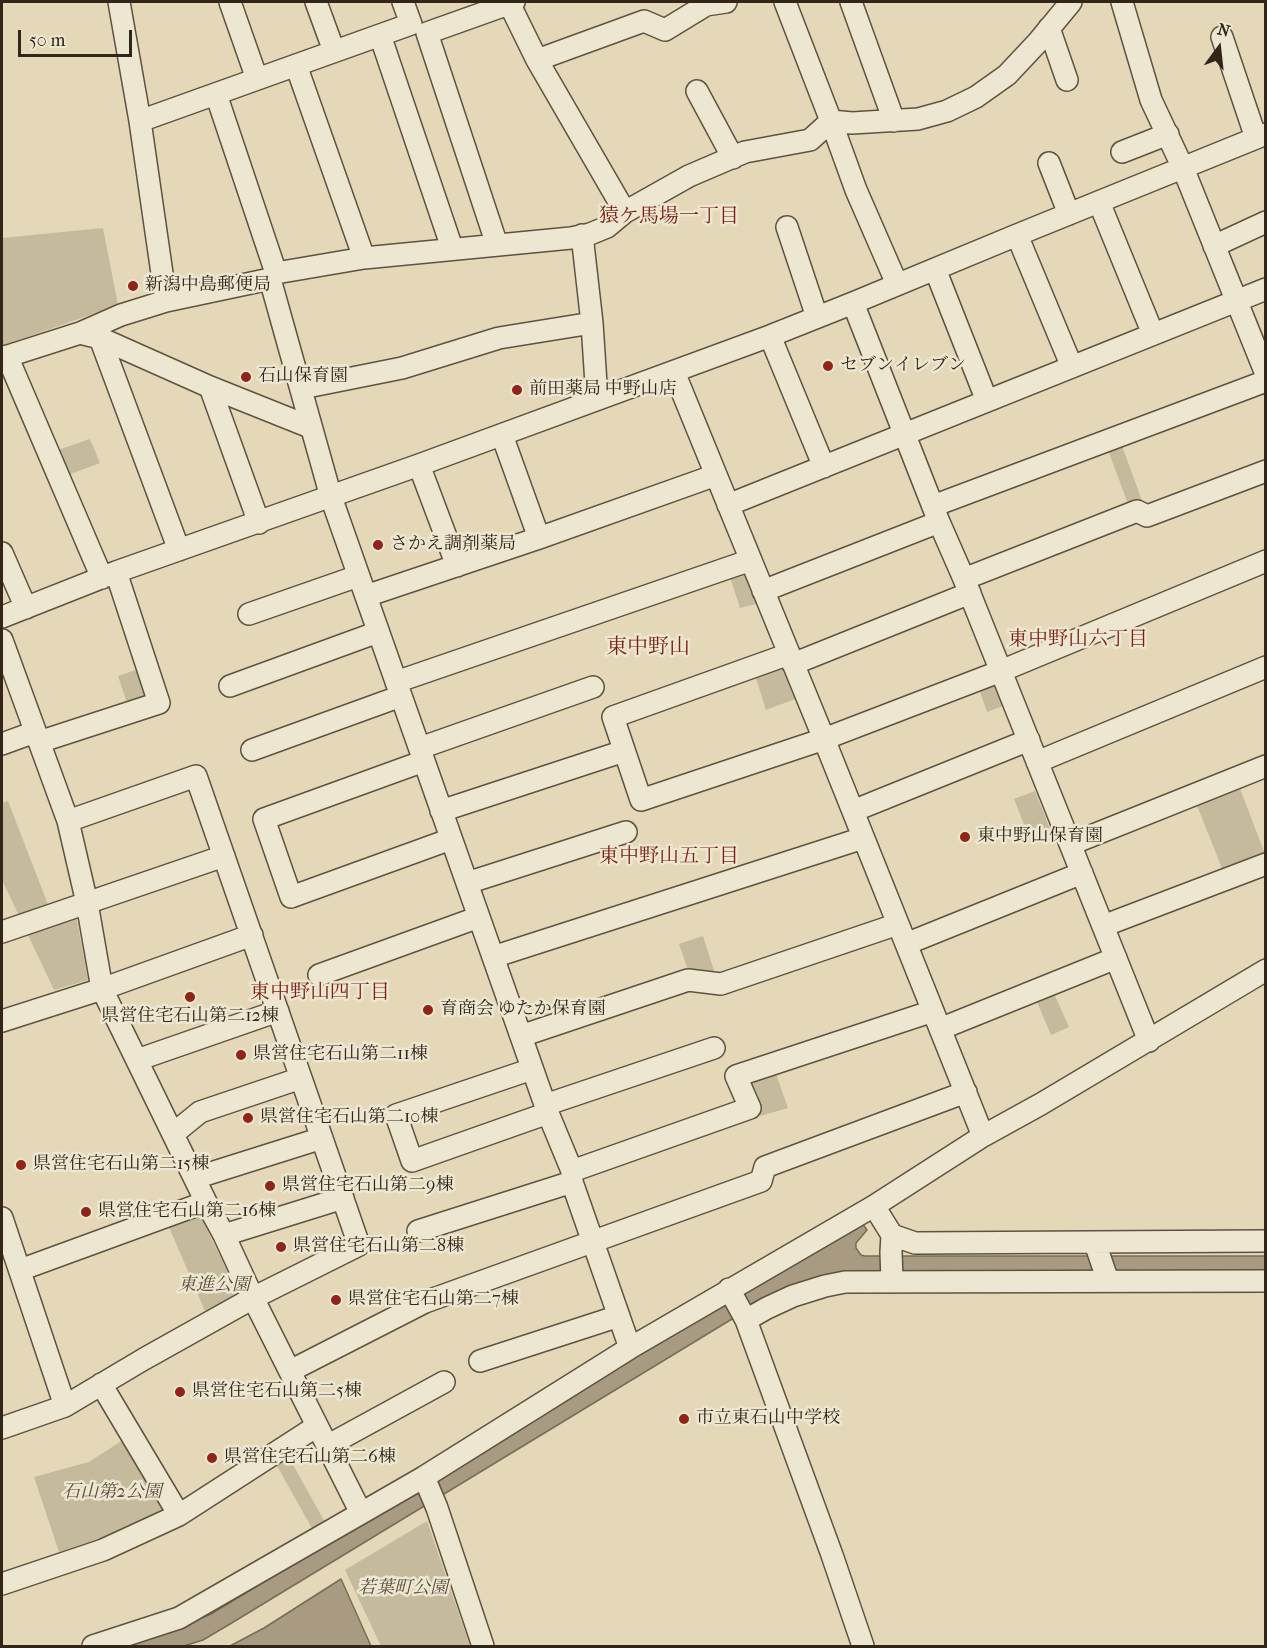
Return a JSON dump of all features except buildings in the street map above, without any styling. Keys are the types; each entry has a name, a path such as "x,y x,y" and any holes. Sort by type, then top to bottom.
{"street":[{"path":"120,2 166,301"},
{"path":"230,2 257,79"},
{"path":"316,2 334,51"},
{"path":"140,121 411,24 404,2"},
{"path":"497,245 427,33 512,2 537,60 626,212"},
{"path":"643,2 654,26"},
{"path":"537,60 644,21 665,30 706,5 726,2"},
{"path":"785,2 856,190 897,284"},
{"path":"851,2 894,121"},
{"path":"2,744 37,737 159,703 109,575 4,357 90,335 121,315 166,301 273,276 364,258 571,238 607,227 626,212 689,176 746,152 810,140 831,121 852,123 918,119 937,114 976,96 1006,75 1038,42 1071,2"},
{"path":"763,591 1264,369 1183,168 1150,100 1122,2"},
{"path":"1048,28 1067,80"},
{"path":"380,35 452,248"},
{"path":"2,617 109,575 331,497 770,336 1261,136 1222,37"},
{"path":"296,65 364,258"},
{"path":"697,91 733,158"},
{"path":"216,94 273,276 310,427 331,497 520,1036 572,1176 630,1348"},
{"path":"1122,152 1168,134"},
{"path":"1049,163 1069,214"},
{"path":"1099,202 1153,334"},
{"path":"1214,246 1266,222"},
{"path":"787,226 817,317"},
{"path":"582,235 592,323 597,399"},
{"path":"1017,235 1072,367"},
{"path":"935,269 987,401"},
{"path":"728,505 1266,289"},
{"path":"853,303 1149,1041"},
{"path":"302,388 402,368 500,338 592,323"},
{"path":"90,335 310,427"},
{"path":"90,335 179,550"},
{"path":"770,336 824,467"},
{"path":"674,372 983,1136"},
{"path":"210,387 259,523"},
{"path":"502,435 539,538"},
{"path":"419,465 457,566"},
{"path":"1266,471 1147,516 1137,511 967,586 791,659 613,717 641,800 824,739 1001,671 1266,561"},
{"path":"366,596 716,475"},
{"path":"2,553 26,608"},
{"path":"252,750 398,689 751,560"},
{"path":"249,614 358,576"},
{"path":"230,686 378,632"},
{"path":"2,640 68,821 87,903 102,989 224,1235 253,1299 361,1513"},
{"path":"1037,762 1266,668"},
{"path":"451,839 291,897 264,819 593,687"},
{"path":"853,811 1029,740"},
{"path":"441,811 624,751"},
{"path":"1071,844 1266,766"},
{"path":"2,1428 65,1406 253,1299 359,1245 196,776 68,821"},
{"path":"467,883 626,832"},
{"path":"492,957 863,838"},
{"path":"2,932 224,856"},
{"path":"1103,926 1266,864"},
{"path":"906,944 1082,873"},
{"path":"319,975 479,917"},
{"path":"520,1036 688,980 721,984 898,924"},
{"path":"2,1021 102,989 252,935"},
{"path":"418,1231 572,1176 750,1108 736,1076 937,1020 1116,958"},
{"path":"99,1646 179,1618 424,1477 630,1348 731,1292 874,1206 983,1136 1149,1041 1266,970"},
{"path":"136,1060 278,1011"},
{"path":"532,1069 396,1115 412,1161 714,1048"},
{"path":"173,1134 200,1112 301,1078"},
{"path":"290,1371 425,1302 761,1181 765,1167 966,1092"},
{"path":"195,1178 322,1138"},
{"path":"224,1235 343,1198"},
{"path":"20,1270 206,1202"},
{"path":"874,1206 891,1244 892,1278"},
{"path":"2,1218 5,1242 20,1270 65,1406"},
{"path":"891,1244 1096,1247 1266,1241"},
{"path":"1096,1247 1107,1279"},
{"path":"745,1317 781,1301 825,1286 892,1278 1266,1281"},
{"path":"731,1292 745,1317 863,1647"},
{"path":"480,1361 619,1316"},
{"path":"327,1446 444,1382"},
{"path":"101,1384 179,1515"},
{"path":"2,1584 103,1550 179,1515 317,1426"},
{"path":"424,1477 436,1506 483,1647"}],"green space":[{"path":"103,228 118,305 2,346 2,238"},
{"path":"90,439 100,463 68,475 58,450"},
{"path":"1121,443 1145,509 1128,504 1108,450"},
{"path":"747,572 760,603 740,608 729,574"},
{"path":"780,667 787,670 798,698 766,710 755,675"},
{"path":"139,669 148,696 128,706 118,676"},
{"path":"996,684 1003,706 987,712 978,686"},
{"path":"1239,786 1265,854 1223,871 1196,803"},
{"path":"1035,791 1050,829 1029,837 1014,799"},
{"path":"8,801 54,920 76,915 88,980 54,990 2,880 2,803"},
{"path":"703,936 716,977 689,973 679,944"},
{"path":"1052,989 1069,1027 1051,1035 1034,995"},
{"path":"775,1071 788,1108 760,1116 749,1087 750,1080"},
{"name":"東進公園","path":"200,1215 237,1291 235,1298 205,1311 169,1227"},
{"name":"石山第2公園","path":"126,1438 169,1510 149,1522 59,1552 34,1477 89,1462"},
{"path":"287,1454 326,1524 314,1532 276,1464"},
{"name":"若葉町公園","path":"427,1521 470,1646 381,1646 345,1570"}],"shaded area":[{"path":"862,1223 867,1230 856,1243 856,1248 861,1255 865,1256 1265,1256 1265,1275 856,1275 737,1316 203,1640 184,1646 127,1646 211,1614 727,1300"},
{"path":"341,1579 371,1646 230,1646 264,1628"}],"place":[{"name":"新潟中島郵便局","path":"133,286"},
{"name":"セブンイレブン","path":"828,366"},
{"name":"石山保育園","path":"246,377"},
{"name":"前田薬局 中野山店","path":"517,390"},
{"name":"さかえ調剤薬局","path":"378,545"},
{"name":"東中野山保育園","path":"965,837"},
{"name":"県営住宅石山第二12棟","path":"190,997"},
{"name":"育商会 ゆたか保育園","path":"428,1010"},
{"name":"県営住宅石山第二11棟","path":"241,1055"},
{"name":"県営住宅石山第二10棟","path":"248,1118"},
{"name":"県営住宅石山第二15棟","path":"21,1165"},
{"name":"県営住宅石山第二9棟","path":"270,1186"},
{"name":"県営住宅石山第二16棟","path":"86,1212"},
{"name":"県営住宅石山第二8棟","path":"281,1247"},
{"name":"県営住宅石山第二7棟","path":"336,1300"},
{"name":"県営住宅石山第二5棟","path":"180,1392"},
{"name":"市立東石山中学校","path":"684,1419"},
{"name":"県営住宅石山第二6棟","path":"212,1458"}],"district":[{"name":"猿ケ馬場一丁目","path":"669,217"},
{"name":"東中野山六丁目","path":"1078,640"},
{"name":"東中野山","path":"648,648"},
{"name":"東中野山五丁目","path":"669,857"},
{"name":"東中野山四丁目","path":"320,993"}]}
